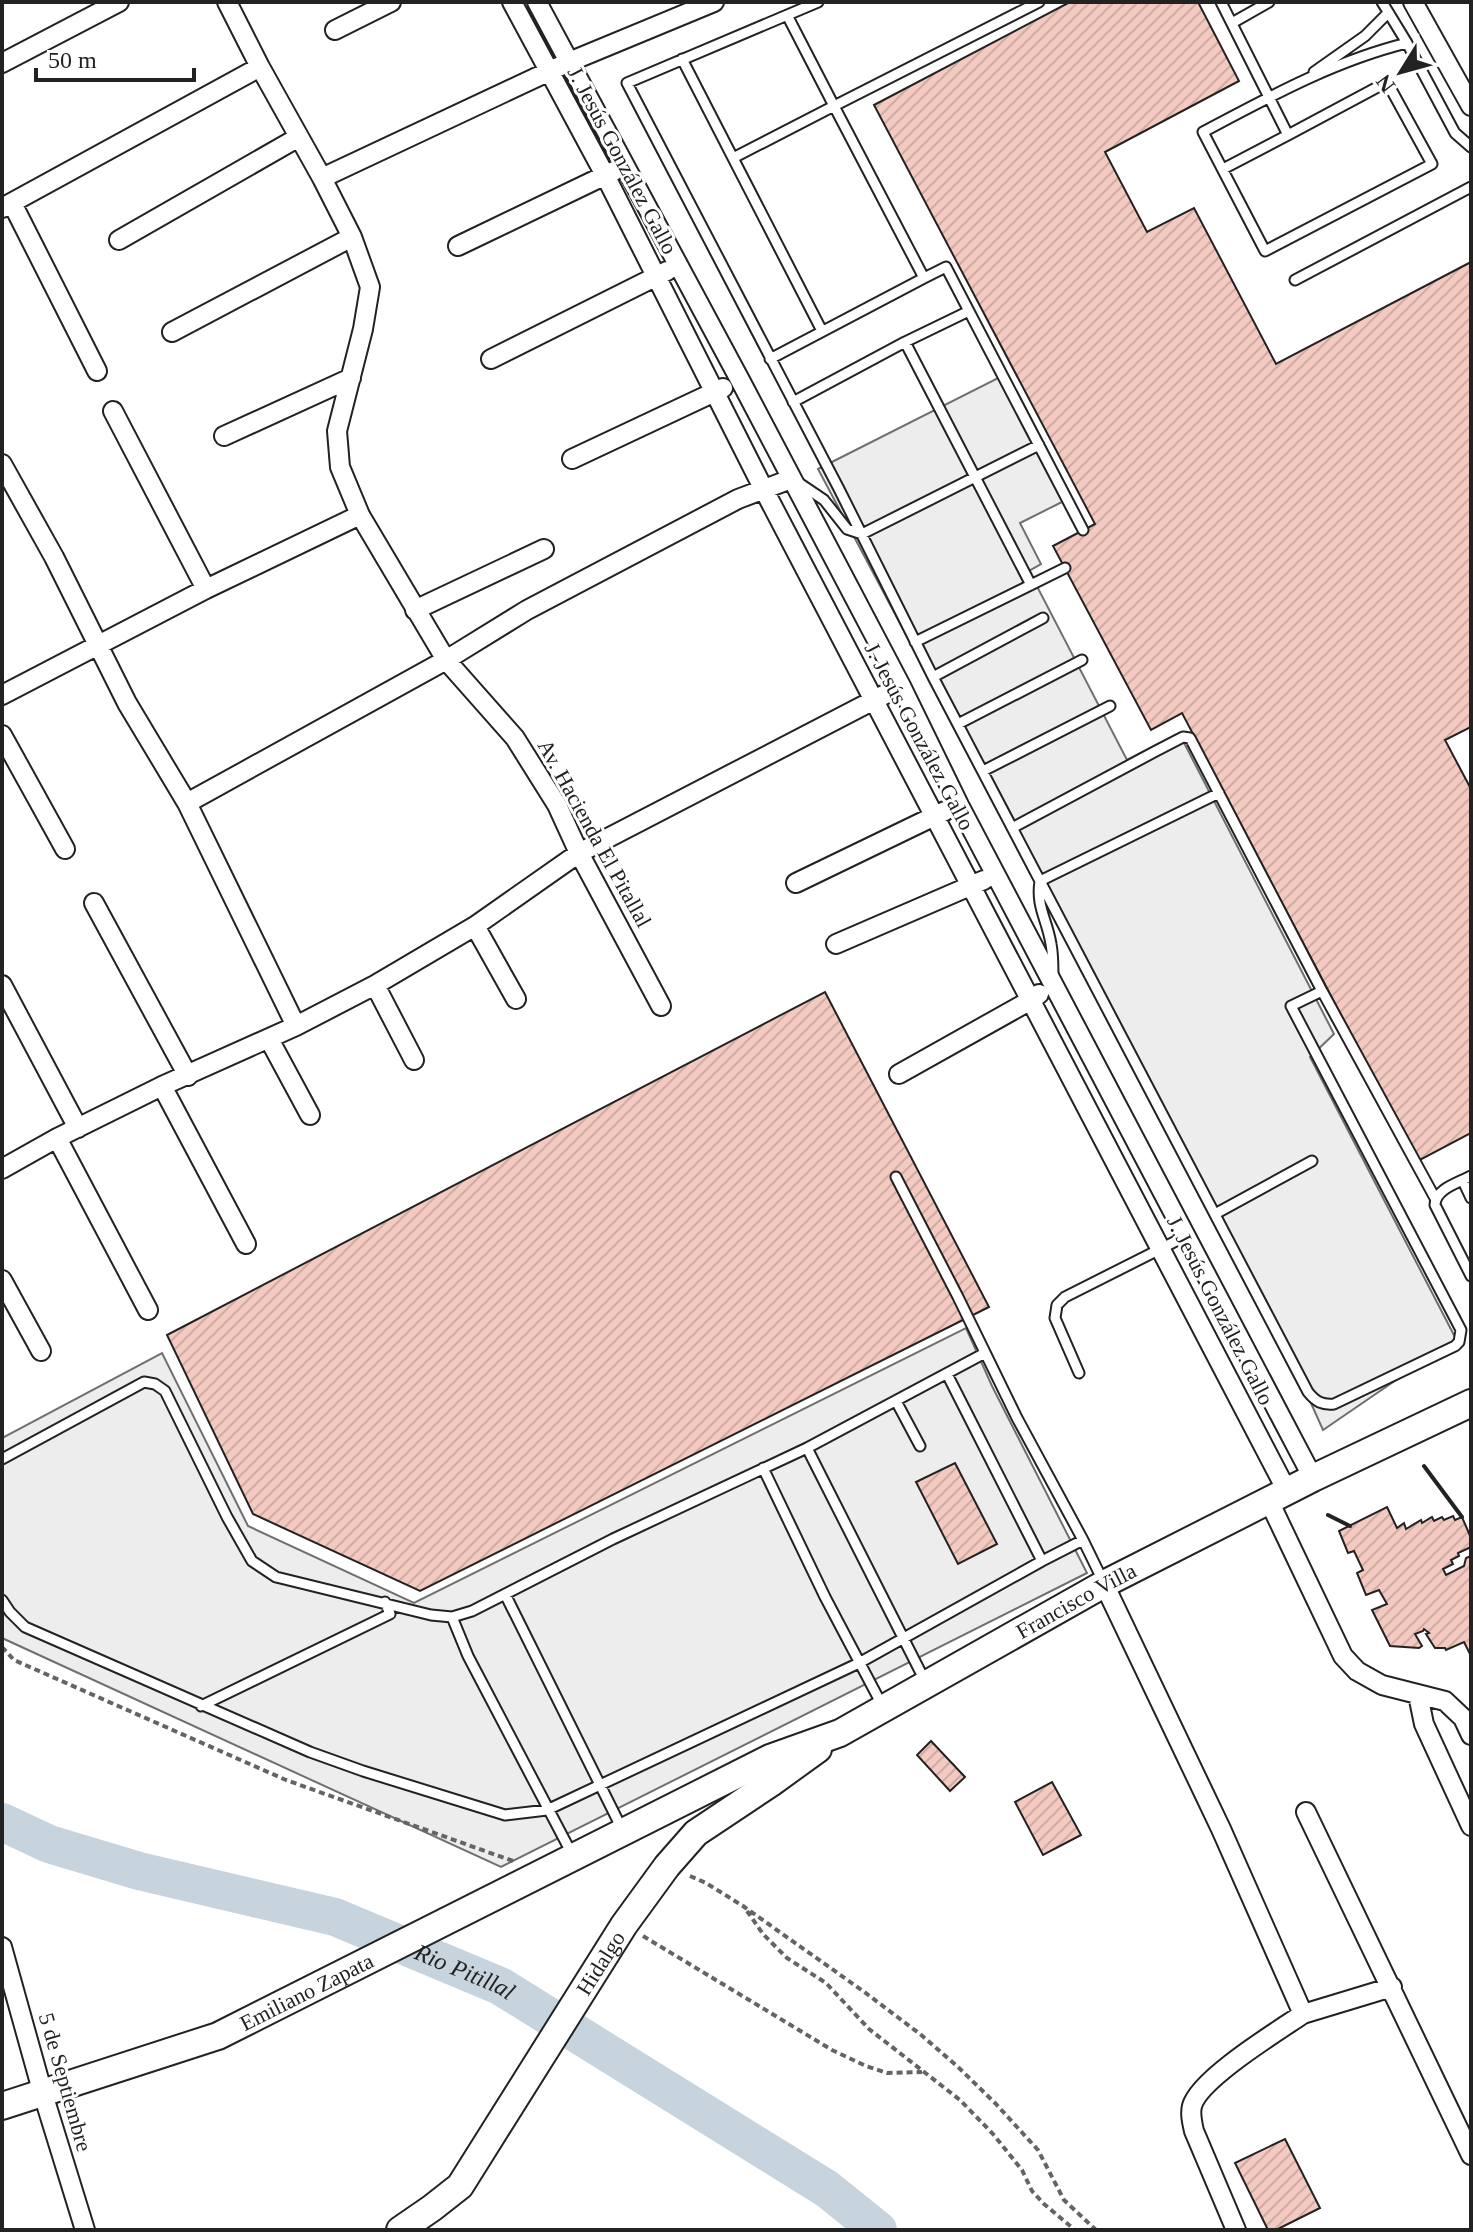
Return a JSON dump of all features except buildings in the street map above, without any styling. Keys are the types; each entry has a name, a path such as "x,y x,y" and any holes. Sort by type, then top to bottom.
{"street":[{"path":"2,63 119,2"},
{"name":"Av. Hacienda El Pitallal","path":"227,2 352,237 370,287 337,431 340,467 360,515 446,660 515,738 557,805 579,853 661,1006"},
{"path":"335,30 391,2"},
{"name":"J. Jesús González Gallo","path":"512,2 605,175 763,488 1162,1249 1278,1496 1343,1656 1357,1671 1382,1685 1445,1701 1463,1718 1471,1735"},
{"name":"J. Jesús González Gallo","path":"537,2 901,686 959,805 1313,1478"},
{"path":"322,178 569,62 714,2"},
{"path":"1413,2 1471,106"},
{"path":"97,371 7,206 260,67"},
{"path":"119,240 299,137"},
{"path":"458,246 624,166"},
{"path":"172,332 352,237"},
{"path":"491,359 678,265"},
{"path":"224,436 351,378"},
{"path":"572,459 740,380"},
{"path":"113,411 206,589"},
{"path":"2,464 54,557 127,703 187,803 296,1026"},
{"path":"187,803 446,660 527,610 724,506 791,479"},
{"path":"2,695 206,589 360,515"},
{"path":"415,610 544,549"},
{"path":"2,1169 162,1086 269,1039 375,985 475,926 579,853 901,686"},
{"path":"2,735 65,849"},
{"path":"796,883 959,805"},
{"path":"836,944 996,875"},
{"path":"94,903 188,1076"},
{"path":"475,926 516,999"},
{"path":"899,1074 1031,1000 1053,982"},
{"path":"2,985 78,1128"},
{"path":"375,985 414,1060"},
{"path":"269,1039 310,1115"},
{"path":"162,1086 246,1244"},
{"path":"57,1138 148,1310"},
{"path":"2,1280 41,1351"},
{"name":"Francisco Villa","path":"682,1802 770,1758 840,1733 1104,1584 1313,1478 1471,1403"},
{"path":"1104,1584 1221,1829 1303,2014"},
{"path":"1418,1695 1424,1724 1471,1826"},
{"name":"Hidalgo","path":"398,2230 460,2186 624,1925 667,1866 696,1833 840,1733"},
{"name":"Emiliano Zapata","path":"2,2106 218,2036 682,1802"},
{"path":"1306,1812 1471,2155"},
{"name":"5 de Septiembre","path":"2,1947 85,2230"},
{"path":"1236,2230 1194,2131 1192,2103 1236,2059 1303,2014 1392,1987"}],"lane":[{"path":"818,2 627,83 933,677 1308,1392 1325,1405 1334,1404 1459,1342 1461,1330 1291,1006 1322,991"},
{"path":"733,158 1039,2"},
{"path":"1221,2 1288,135"},
{"path":"1232,23 1269,2"},
{"path":"1382,2 1455,133 1471,147"},
{"path":"1305,79 1365,36 1388,13"},
{"path":"787,15 924,278"},
{"path":"1223,169 1387,82 1432,164 1265,251 1203,132 1305,79 1385,48 1407,43"},
{"path":"682,59 822,331"},
{"path":"1295,280 1471,187"},
{"path":"770,359 946,267 1083,530"},
{"path":"793,402 969,311"},
{"path":"905,342 1031,585"},
{"path":"791,479 816,493 847,529 862,534 1039,445"},
{"path":"915,642 1065,568"},
{"path":"933,677 1043,618"},
{"path":"958,724 1082,660"},
{"path":"983,771 1110,706"},
{"path":"1012,828 1156,751 1187,737 1192,741 1322,991 1435,1198 1435,1205 1471,1276"},
{"path":"1040,881 1219,793"},
{"path":"1040,881 1038,897 1051,941 1053,982"},
{"path":"1215,1214 1312,1161"},
{"path":"896,1177 1104,1584"},
{"path":"1435,1198 1467,1178 1471,1198"},
{"path":"1079,1373 1055,1318 1057,1305 1065,1297 1186,1236"},
{"path":"2,1459 144,1382 155,1384 165,1391 252,1561 276,1577 431,1615 452,1617 472,1611 613,1539 807,1448 985,1353"},
{"path":"947,1374 1042,1561"},
{"path":"896,1401 920,1446"},
{"path":"807,1448 927,1684"},
{"path":"763,1468 825,1597 884,1708"},
{"path":"2,1600 25,1627 201,1706 310,1752 505,1815 547,1810 859,1663 1083,1540"},
{"path":"505,1594 623,1832"},
{"path":"201,1706 390,1614 385,1602"},
{"path":"452,1617 468,1656 573,1857"}],"path":[{"path":"2,1647 14,1660 286,1780 542,1872"},
{"path":"667,1866 706,1883 743,1906 920,2034 996,2104 1038,2150 1064,2200 1096,2230"},
{"path":"743,1906 763,1934 787,1958 826,1983 869,2029 960,2100 1022,2170 1032,2191 1075,2230"},
{"path":"624,1925 843,2055 887,2073 925,2072"}],"shaded area":[{"path":"1000,377 1064,501 1020,523 1041,564 1029,571 1127,760 1179,733 1334,1034 1310,1057 1456,1339 1323,1430 1293,1363 818,469"},
{"path":"966,1328 1087,1573 501,1867 2,1638 2,1438 162,1353 248,1526 414,1603"}],"waterway":[{"name":"Rio Pitillal","path":"2,1822 49,1844 139,1871 335,1917 500,1986 827,2189 878,2230"}],"wall":[{"path":"1424,1466 1462,1517"},
{"path":"1328,1515 1350,1526"}]}
